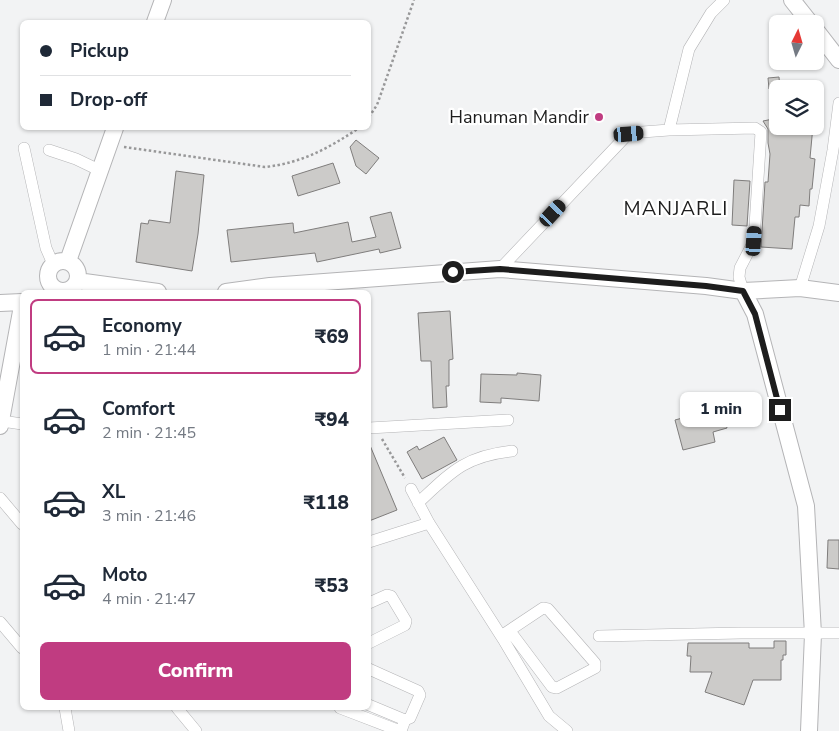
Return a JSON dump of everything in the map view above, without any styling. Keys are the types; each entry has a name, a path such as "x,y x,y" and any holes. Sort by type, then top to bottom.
{"street":[{"path":"156,20 164,0"},
{"path":"669,130 689,49 711,13 724,0"},
{"path":"792,0 804,15"},
{"path":"824,41 839,60"},
{"path":"800,288 819,226 833,150 839,103"},
{"path":"500,269 629,134 669,130 754,128 761,132 754,241 740,268 738,277 755,314 806,506 813,634 809,731"},
{"path":"24,148 46,248 60,263 73,264 77,269 77,281 73,287 67,290 49,290 49,270 60,263 101,171 114,130"},
{"path":"49,150 76,159 101,171"},
{"path":"244,290 500,269 706,286 743,291 800,288 839,293"},
{"path":"77,281 143,290"},
{"path":"0,303 20,302"},
{"path":"20,317 1,423 20,424"},
{"path":"372,428 508,420"},
{"path":"418,503 449,474 473,459 512,451"},
{"path":"411,488 429,523 505,634 549,716 567,731"},
{"path":"0,498 20,522"},
{"path":"371,541 429,523"},
{"path":"371,602 387,595 391,596 406,621 405,625 371,642"},
{"path":"543,608 548,609 595,663 595,668 557,688 552,687 505,634 543,608"},
{"path":"0,622 20,646"},
{"path":"599,636 839,633"},
{"path":"371,670 418,691 420,694 410,718 402,727"},
{"path":"371,706 402,727"},
{"path":"65,710 69,731"},
{"path":"179,710 196,731"},
{"path":"363,712 402,727"}],"path":[{"path":"371,114 377,105 414,0"},
{"path":"108,145 265,167 286,165 302,159 335,144 356,130"},
{"path":"372,428 411,488"}],"building":[{"path":"779,77 779,80 769,80 769,89 768,78"},
{"path":"769,120 769,135 812,135 810,158 815,159 809,206 800,205 799,217 795,217 792,249 761,247 765,182 768,182 770,154 768,129 763,121"},
{"path":"356,140 379,158 366,174 356,166 350,147"},
{"path":"333,163 340,183 298,196 292,176"},
{"path":"176,171 204,175 192,271 136,262 141,223 148,224 149,220 170,223"},
{"path":"734,180 750,181 747,226 732,225"},
{"path":"391,212 401,248 380,253 379,249 317,262 315,253 231,262 227,230 293,223 294,233 348,222 352,242 376,237 370,217"},
{"path":"450,311 453,359 449,360 449,386 446,386 447,407 433,408 431,361 421,361 418,313"},
{"path":"517,373 541,375 539,401 501,398 501,403 480,402 481,374 517,375"},
{"path":"708,411 709,417 723,413 727,428 713,432 715,442 683,450 675,420"},
{"path":"444,437 457,460 422,479 407,452 417,446 419,450"},
{"path":"371,448 397,510 371,520"},
{"path":"828,540 839,540 839,569 827,568"},
{"path":"774,641 786,641 786,655 783,655 783,660 781,660 781,680 753,680 744,705 705,692 712,672 690,672 691,656 687,656 688,643 749,643 749,648 774,648"}],"place":[{"name":"Hanuman Mandir","path":"599,117"}],"district":[{"name":"MANJARLI","path":"676,208"}],"route":[{"path":"453,272 500,269 533,271 743,291 755,314 780,410"}]}
